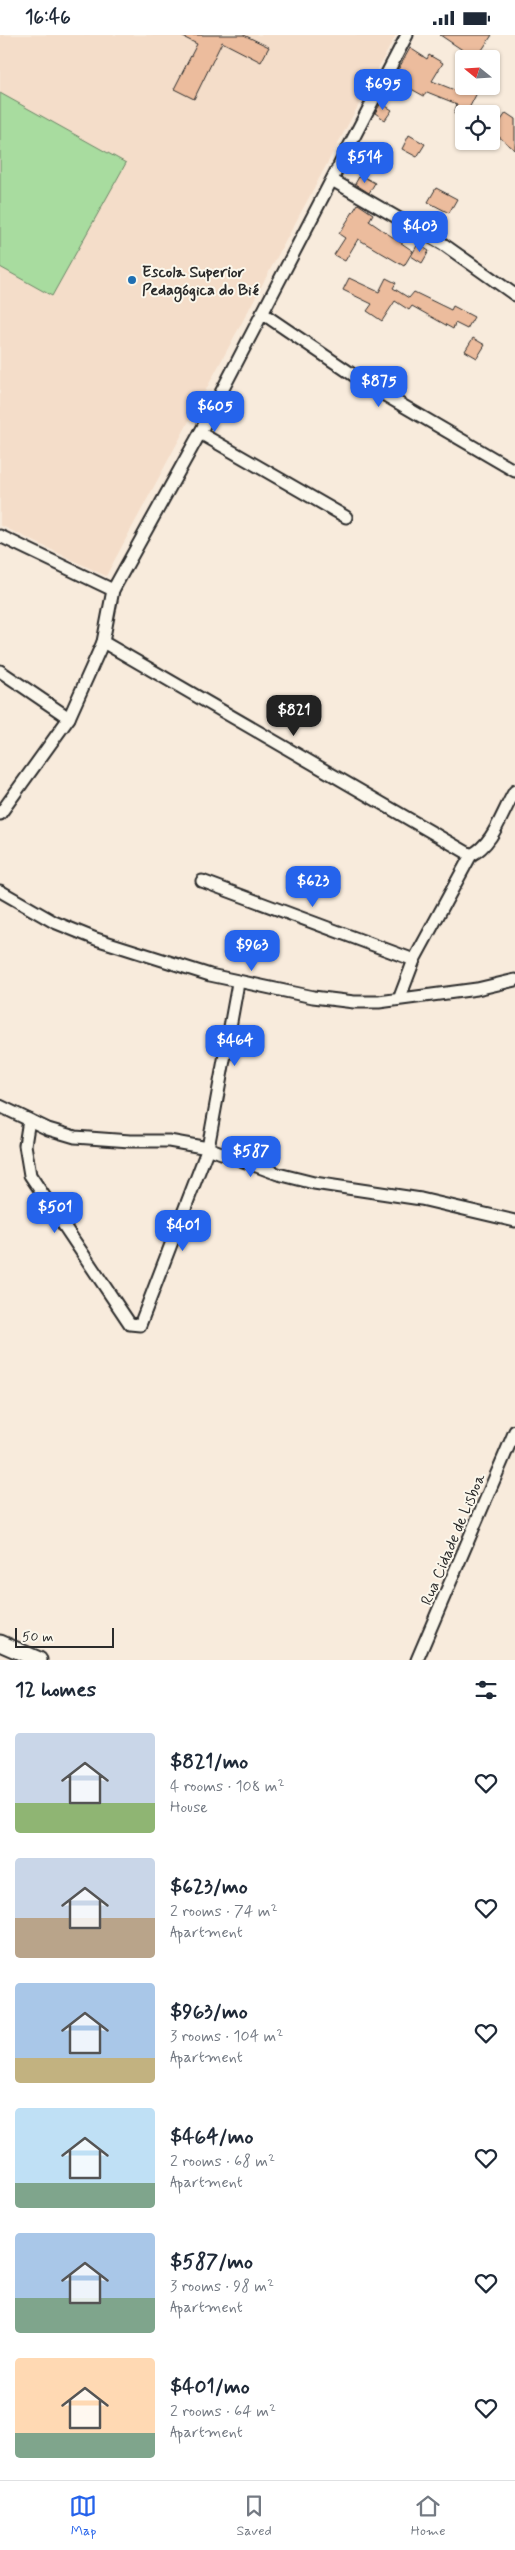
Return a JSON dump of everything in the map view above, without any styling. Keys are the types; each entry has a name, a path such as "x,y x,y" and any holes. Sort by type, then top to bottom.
{"street":[{"path":"0,814 69,718 104,642 113,590 200,433 407,35"},
{"path":"332,180 443,244 515,295"},
{"path":"262,313 371,387 515,471"},
{"path":"200,433 346,517"},
{"path":"0,536 113,590"},
{"path":"104,642 471,855"},
{"path":"0,671 69,718"},
{"path":"400,997 414,960 471,855 481,850 491,836 515,791"},
{"path":"202,881 414,960"},
{"path":"0,891 54,922 96,939 238,983 354,1003 378,1002 400,997 477,989 515,980"},
{"path":"29,1120 25,1145 26,1161 30,1175 130,1324 134,1326 142,1322 208,1148 238,983"},
{"path":"0,1106 48,1129 76,1137 121,1141 169,1141 208,1148 278,1174 314,1183 422,1199 515,1221"},
{"name":"Rua Cidade de Lisboa","path":"417,1660 515,1431"},
{"path":"0,1643 39,1660"}],"shaded area":[{"name":"Escola Superior Pedagógica do Bié","path":"0,35 396,35 106,576 0,525"}],"green space":[{"path":"0,93 126,163 52,296 0,267"}],"building":[{"path":"179,35 244,35 269,47 261,62 222,42 194,99 174,89 197,44"},
{"path":"440,35 492,35 482,50 462,50"},
{"path":"410,48 427,59 429,55 443,63 432,81 455,90 455,95 476,95 471,105 457,105 427,92 424,96 393,79"},
{"path":"381,103 392,110 385,120 375,113"},
{"path":"506,113 515,119 515,150 500,138 500,122"},
{"path":"409,135 425,144 417,157 402,149"},
{"path":"360,175 375,183 369,193 355,184"},
{"path":"436,188 457,199 449,213 428,202"},
{"path":"358,204 373,214 369,221 413,251 404,266 358,239 345,261 334,255 345,238 339,234"},
{"path":"418,244 429,251 422,263 411,256"},
{"path":"349,278 379,292 386,278 396,283 393,288 409,298 414,292 451,310 453,306 474,317 467,329 455,323 453,329 412,306 409,310 395,301 382,321 367,311 372,304 343,290"},
{"path":"473,338 485,345 477,358 465,351"}],"place":[{"name":"Escola Superior Pedagógica do Bié","path":"132,280"}]}
